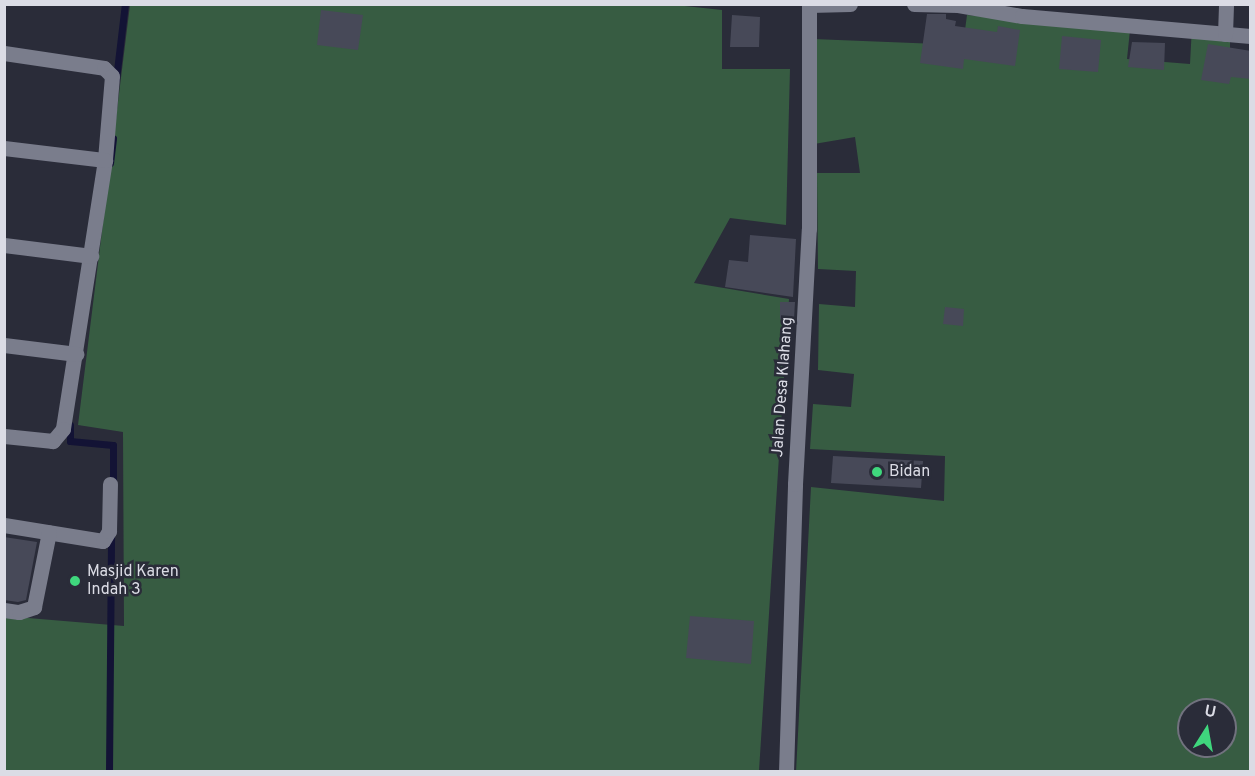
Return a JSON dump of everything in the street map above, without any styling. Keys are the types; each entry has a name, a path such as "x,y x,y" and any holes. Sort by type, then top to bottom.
{"street":[{"path":"804,4 850,4"},
{"path":"914,4 958,5 1022,16 1251,36"},
{"path":"1225,34 1226,4"},
{"name":"Jalan Desa Klahang","path":"786,771 795,484 809,229 809,5"},
{"path":"4,53 108,69 112,76 105,160 63,429 58,439 4,436"},
{"path":"4,148 105,160"},
{"path":"4,245 91,256"},
{"path":"4,345 76,354"},
{"path":"4,525 102,541 109,531 110,484"},
{"path":"4,610 19,612 34,607 49,532"}],"green space":[{"path":"666,4 722,10 722,69 790,69 786,225 730,218 694,283 789,299 759,771 5,771 4,616 124,626 123,432 78,425 130,5"},
{"path":"967,15 1130,30 1127,59 1190,64 1192,26 1230,30 1230,70 1250,72 1250,771 796,772 811,487 944,501 945,456 810,449 813,404 851,407 854,374 818,370 819,304 855,307 856,271 818,269 817,173 860,173 855,137 814,144 813,39 963,45"}],"building":[{"path":"321,10 363,15 358,50 317,45"},
{"path":"927,14 946,14 946,19 956,21 955,26 997,32 998,26 1020,30 1015,66 964,59 963,69 920,63"},
{"path":"732,15 760,17 759,47 730,47"},
{"path":"1062,36 1101,40 1098,72 1059,69"},
{"path":"1132,42 1165,43 1164,70 1128,67"},
{"path":"1208,44 1251,51 1251,79 1231,77 1229,84 1201,80"},
{"path":"750,235 796,239 793,297 725,287 729,260 748,262"},
{"path":"780,302 795,302 794,319 780,319"},
{"path":"945,307 964,309 963,326 943,324"},
{"name":"Bidan","path":"833,456 923,461 921,488 831,483"},
{"path":"4,537 37,542 26,600 18,602 4,600"},
{"path":"690,616 754,621 751,664 686,658"}],"waterway":[{"path":"116,79 125,4"},
{"path":"110,163 113,138"},
{"path":"70,425 70,441 113,445 113,486"},
{"path":"109,772 111,533"}],"place":[{"name":"Bidan","path":"877,472"},
{"name":"Masjid Karen Indah 3","path":"75,581"}]}
